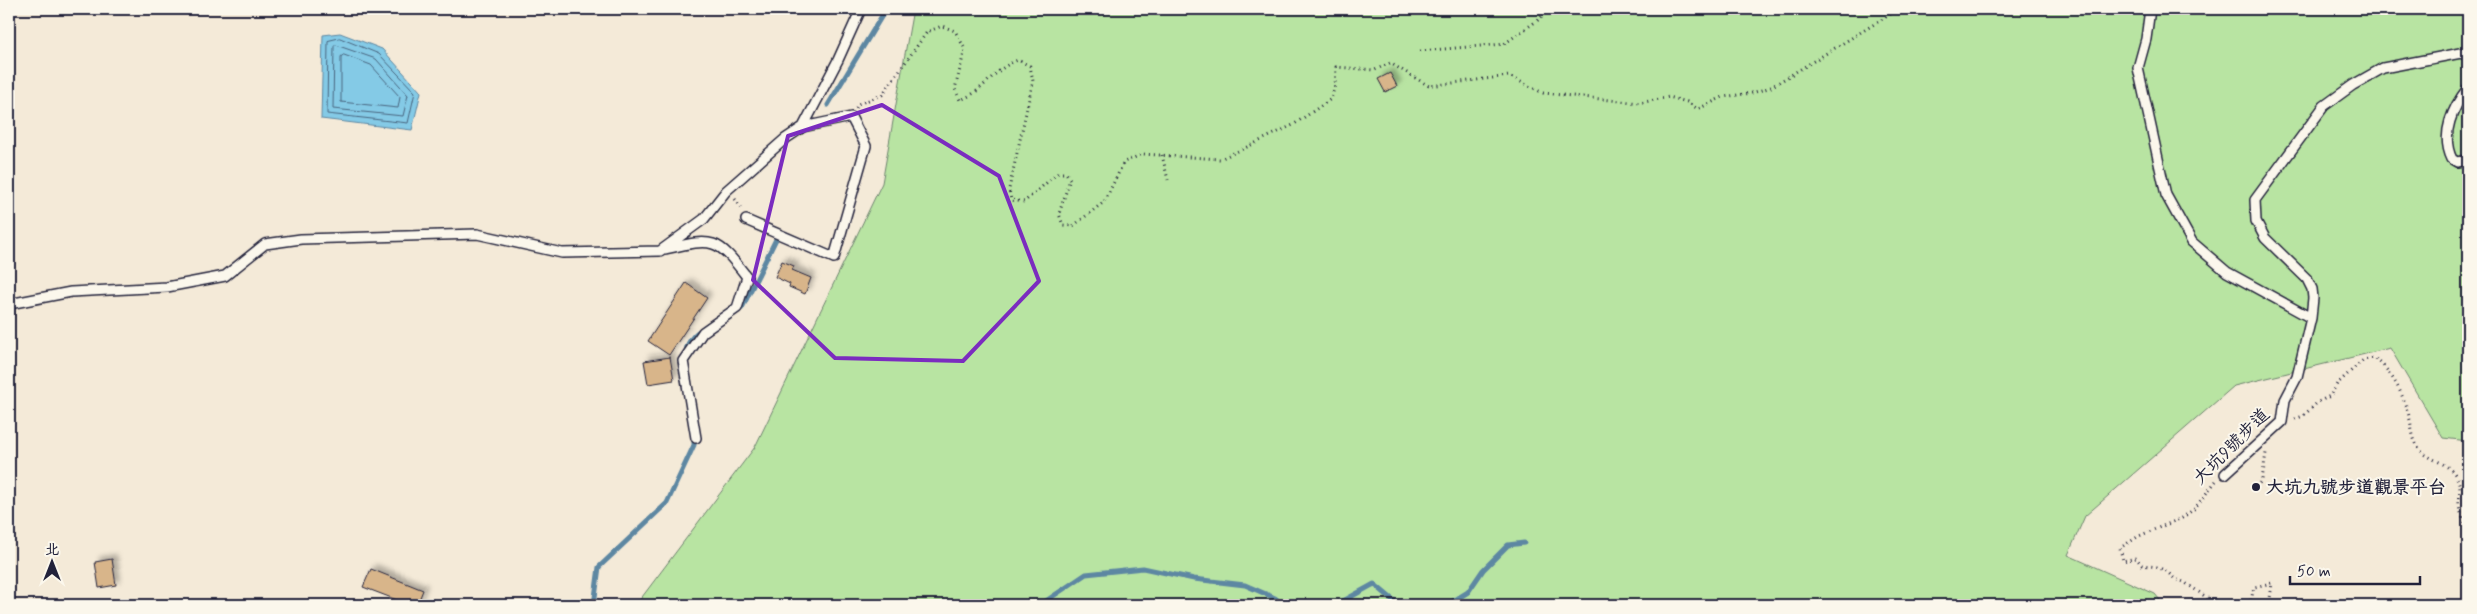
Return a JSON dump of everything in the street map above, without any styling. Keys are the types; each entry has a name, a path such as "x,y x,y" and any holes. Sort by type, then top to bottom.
{"lane":[{"path":"803,127 838,60 861,9"},
{"path":"2150,9 2146,39 2138,68 2166,196 2192,242 2228,272 2311,318"},
{"name":"大坑9號步道","path":"2225,474 2282,422 2285,400 2297,377 2314,298 2307,279 2265,238 2256,221 2255,200 2324,106 2353,85 2383,68 2460,53 2468,56"},
{"path":"2468,88 2459,100 2451,117 2447,137 2452,159 2457,162 2468,160"},
{"path":"660,251 704,219 726,191 785,139 803,127 851,117 866,146 834,258 746,220"},
{"path":"9,304 71,292 167,287 225,276 265,244 300,239 477,234 562,253 660,251 702,240 725,249 747,277 737,308 704,332 683,361 696,438"}],"path":[{"path":"1420,51 1504,44 1538,20 1549,9"},
{"path":"851,117 858,104 882,95 927,32 942,26 955,31 965,49 955,89 960,100 973,95 1003,65 1018,60 1030,66 1033,81 1009,189 1011,200 1024,202 1058,173 1066,173 1070,179 1059,214 1063,225 1073,226 1104,202 1124,162 1143,154 1220,159 1293,125 1331,99 1335,86 1336,67 1375,70 1390,63 1429,86 1509,76 1550,94 1640,103 1670,96 1687,102 1698,109 1723,97 1752,93 1771,87 1899,9"},
{"path":"1162,155 1168,180"},
{"path":"2282,422 2303,416 2318,402 2330,396 2337,384 2349,371 2363,360 2374,358 2384,364 2396,386 2409,415 2412,434 2420,450 2445,465 2455,475 2461,490 2458,501 2468,530"},
{"path":"2256,486 2262,480 2265,465 2266,437"},
{"name":"大坑9號步道","path":"2218,605 2184,582 2175,579 2166,571 2157,567 2142,565 2136,558 2124,561 2120,548 2139,536 2182,518 2194,509 2214,483 2225,474"},
{"path":"2250,605 2254,588 2272,583 2270,599 2276,605"}],"highlighted area":[{"path":"882,105 999,176 1039,281 963,361 835,358 753,280 788,136"}],"green space":[{"path":"913,9 2468,9 2468,441 2443,438 2390,348 2234,386 2085,516 2068,555 2155,594 2164,605 636,605 755,447 882,183"}],"water":[{"path":"340,33 382,49 421,92 412,130 321,119 323,35"}],"building":[{"path":"1390,73 1397,86 1385,92 1378,79"},
{"path":"782,261 794,266 792,270 811,278 805,294 789,287 790,284 775,277"},
{"path":"686,283 707,298 669,355 648,341"},
{"path":"670,357 674,380 648,384 644,361"},
{"path":"112,559 116,585 99,588 95,562"},
{"path":"371,569 423,590 417,605 410,605 363,587"}],"waterway":[{"path":"828,105 886,9"},
{"path":"735,312 742,308 778,235"},
{"path":"686,355 691,339 703,329"},
{"path":"594,605 599,567 667,503 694,445 694,436"},
{"path":"1447,605 1468,592 1483,570 1508,545 1524,543"},
{"path":"1040,605 1086,574 1143,568 1194,579 1245,585 1275,598 1283,605"},
{"path":"1336,605 1374,584 1399,605"}],"place":[{"name":"大坑九號步道觀景平台","path":"2256,487"}]}
